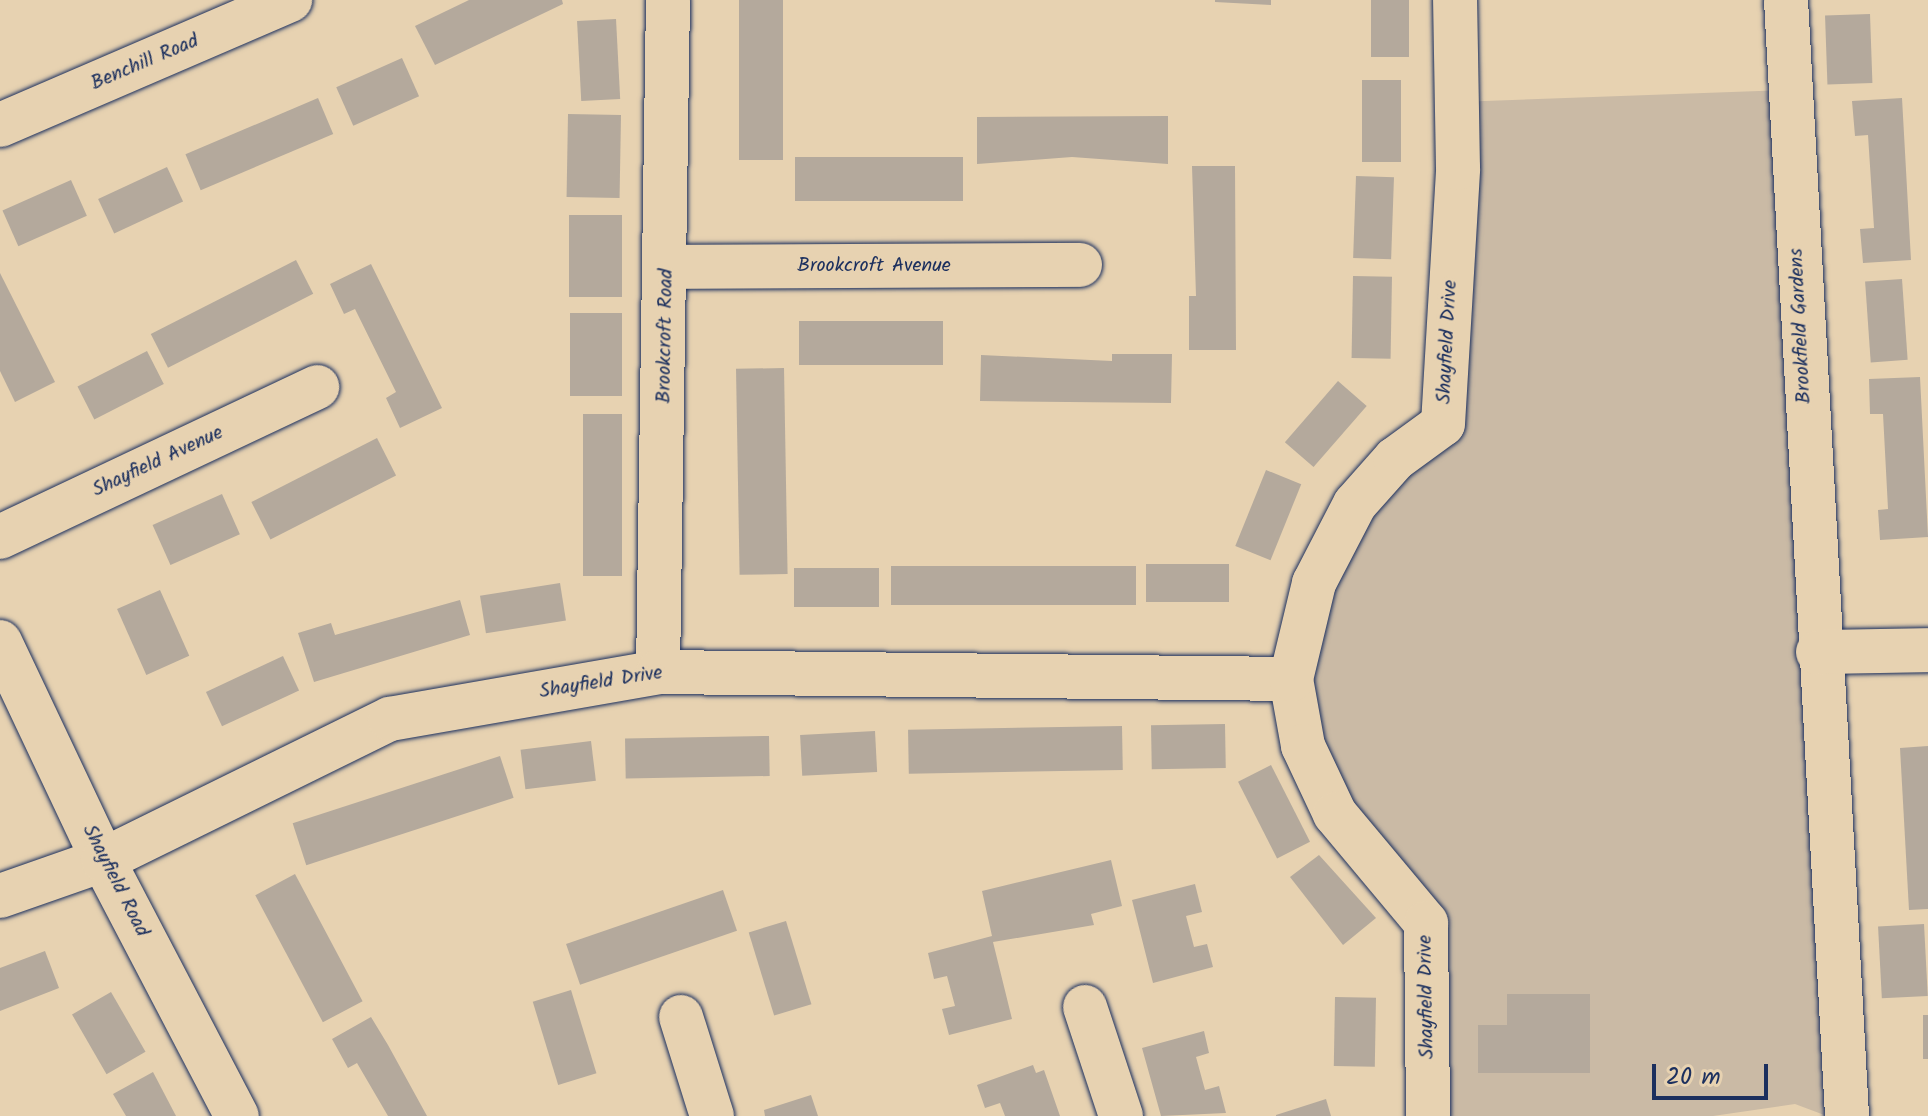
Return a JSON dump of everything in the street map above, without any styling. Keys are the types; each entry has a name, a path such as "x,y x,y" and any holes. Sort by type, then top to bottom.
{"street":[{"name":"Benchill Road","path":"0,125 290,0"},
{"name":"Brookcroft Road","path":"658,672 668,267 668,0"},
{"name":"Shayfield Drive","path":"1428,1116 1426,923 1335,814 1303,746 1291,679 1314,583 1355,504 1395,459 1443,424 1458,168 1455,0"},
{"name":"Brookfield Gardens","path":"1786,0 1818,652 1847,1116"},
{"name":"Brookcroft Avenue","path":"668,267 1080,265"},
{"name":"Shayfield Avenue","path":"0,537 317,387"},
{"name":"Shayfield Road","path":"0,642 103,860 237,1116"},
{"path":"1818,652 1928,650"},
{"name":"Shayfield Drive","path":"0,896 103,860 390,719 658,672 1291,679"},
{"path":"1085,1007 1121,1116"},
{"path":"681,1017 712,1116"}],"shaded area":[{"path":"1790,90 1827,1116 1795,1104 1713,1116 1428,1116 1426,923 1303,746 1314,583 1443,424 1457,102"}],"building":[{"path":"469,0 562,0 563,4 435,65 415,26"},
{"path":"739,0 783,0 783,160 739,160"},
{"path":"1271,0 1271,5 1215,2"},
{"path":"1371,0 1409,0 1409,57 1371,57"},
{"path":"1870,14 1872,83 1827,85 1825,16"},
{"path":"616,19 620,99 581,101 577,21"},
{"path":"402,58 419,96 353,126 336,87"},
{"path":"1362,80 1401,80 1401,162 1362,162"},
{"path":"318,98 333,134 201,190 185,154"},
{"path":"1902,98 1911,260 1863,263 1860,229 1874,228 1868,135 1855,136 1852,101"},
{"path":"568,114 621,115 620,198 567,197"},
{"path":"1168,116 1168,164 1072,157 977,164 977,117"},
{"path":"795,157 963,157 963,201 795,201"},
{"path":"1192,166 1235,166 1236,350 1189,350 1189,296 1196,296"},
{"path":"167,167 183,201 114,234 98,199"},
{"path":"1356,176 1394,177 1391,259 1353,258"},
{"path":"71,180 87,216 18,246 2,211"},
{"path":"569,215 622,215 622,297 569,297"},
{"path":"296,260 313,294 168,368 151,334"},
{"path":"371,264 442,408 400,428 386,398 396,392 355,309 344,314 330,284"},
{"path":"0,273 55,382 15,402 0,371"},
{"path":"1353,276 1392,277 1391,359 1352,358"},
{"path":"1902,279 1908,360 1871,362 1865,282"},
{"path":"570,313 622,313 622,396 570,396"},
{"path":"799,321 943,321 943,365 799,365"},
{"path":"147,351 164,384 94,419 78,386"},
{"path":"1112,354 1172,354 1171,403 980,401 981,355 1112,361"},
{"path":"784,368 788,574 740,575 736,369"},
{"path":"1920,377 1928,537 1880,540 1878,510 1888,509 1883,414 1870,414 1869,379"},
{"path":"1338,381 1367,406 1314,467 1285,442"},
{"path":"583,414 622,414 622,576 583,576"},
{"path":"377,438 396,475 270,539 251,502"},
{"path":"1266,470 1301,484 1271,560 1235,546"},
{"path":"222,494 240,534 170,565 153,525"},
{"path":"1146,564 1229,564 1229,602 1146,602"},
{"path":"891,566 1136,566 1136,605 891,605"},
{"path":"794,568 879,568 879,607 794,607"},
{"path":"560,583 566,621 486,633 480,596"},
{"path":"160,590 189,656 146,675 117,609"},
{"path":"460,600 470,635 314,682 298,633 331,623 335,635"},
{"path":"283,656 299,690 222,726 206,692"},
{"path":"1225,724 1226,768 1152,769 1151,725"},
{"path":"1122,726 1123,770 909,774 908,730"},
{"path":"875,731 877,772 802,776 800,735"},
{"path":"769,736 770,776 626,779 625,739"},
{"path":"591,741 596,781 525,789 521,750"},
{"path":"1928,746 1928,909 1909,910 1900,748"},
{"path":"500,756 514,798 306,865 293,823"},
{"path":"1271,765 1310,842 1277,858 1238,782"},
{"path":"1319,855 1376,918 1343,945 1290,877"},
{"path":"1111,860 1122,906 1091,914 1094,925 993,942 1012,1019 949,1035 942,1009 955,1006 947,976 934,979 928,953 992,936 982,891"},
{"path":"295,874 363,1001 323,1022 255,895"},
{"path":"1195,884 1202,912 1186,916 1194,947 1207,944 1213,967 1153,983 1132,900"},
{"path":"723,890 737,931 580,985 566,944"},
{"path":"786,921 811,1004 774,1016 749,932"},
{"path":"1924,924 1928,996 1882,998 1878,926"},
{"path":"45,951 59,988 0,1011 0,968"},
{"path":"571,990 596,1073 558,1085 533,1002"},
{"path":"111,992 146,1052 107,1074 72,1014"},
{"path":"1507,994 1590,994 1590,1073 1478,1073 1478,1025 1507,1025"},
{"path":"1335,997 1376,998 1375,1067 1334,1066"},
{"path":"1923,1015 1928,1015 1928,1059 1923,1059"},
{"path":"371,1017 427,1116 388,1116 357,1063 348,1068 332,1039"},
{"path":"1204,1031 1209,1053 1196,1057 1205,1090 1219,1086 1226,1113 1161,1116 1142,1048"},
{"path":"1033,1065 1036,1073 1044,1070 1060,1116 1005,1116 1000,1103 985,1108 977,1085"},
{"path":"153,1072 176,1116 126,1116 113,1094"},
{"path":"811,1095 818,1116 765,1116 764,1110"},
{"path":"1326,1099 1331,1116 1276,1116 1276,1115"}]}
